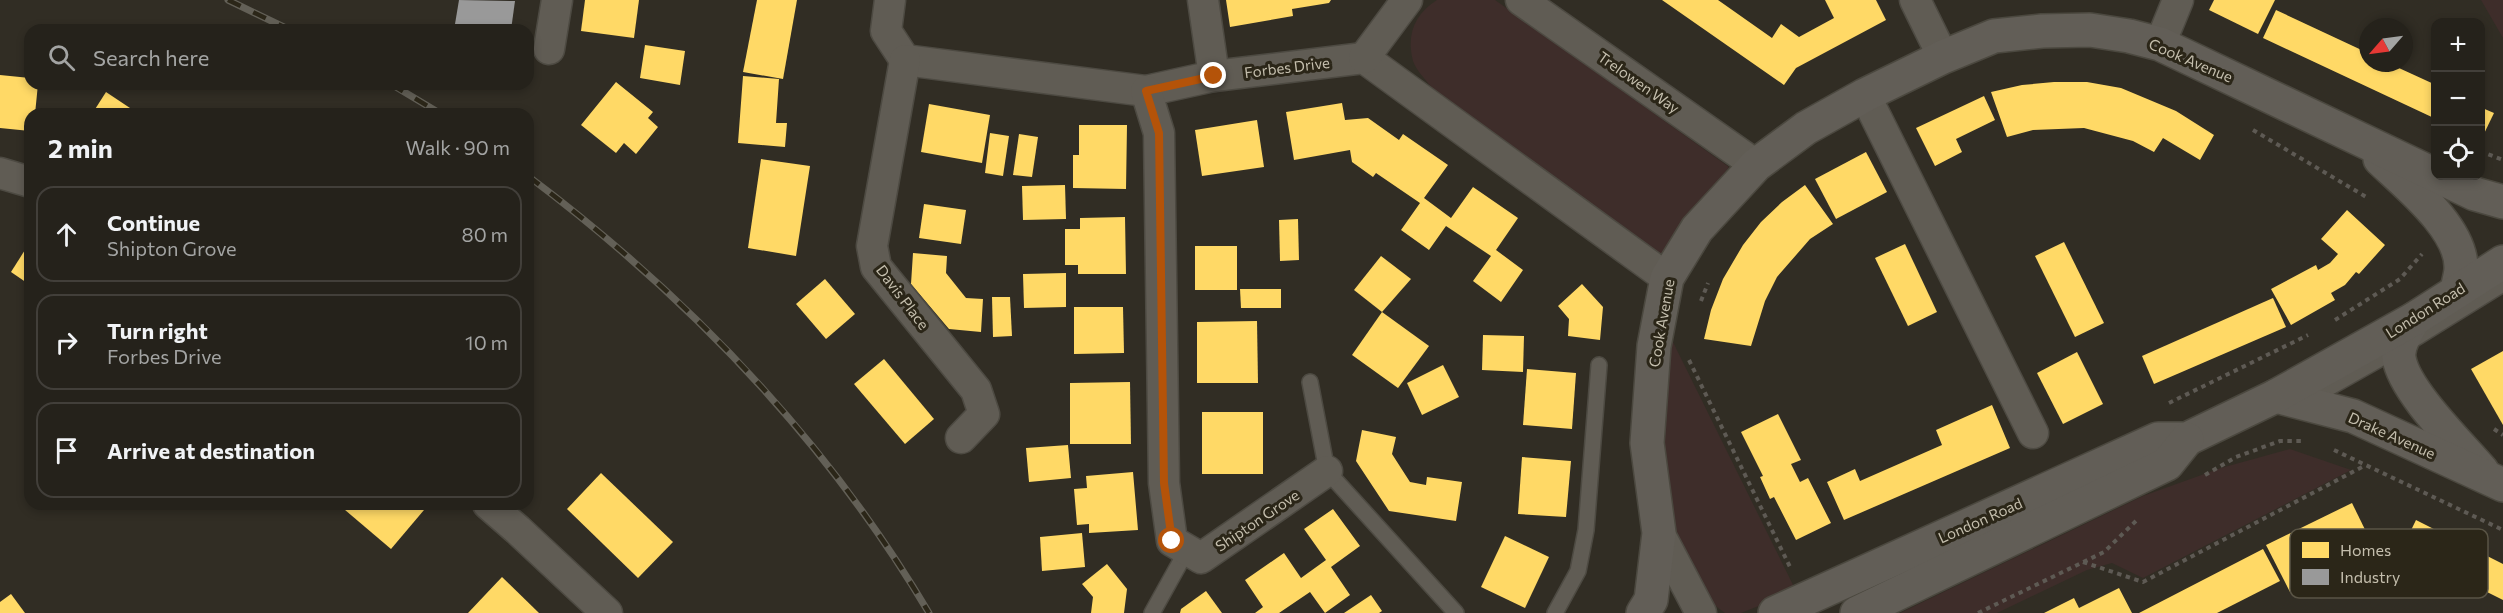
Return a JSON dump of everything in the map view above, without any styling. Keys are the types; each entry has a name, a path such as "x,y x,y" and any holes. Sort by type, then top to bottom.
{"main road":[{"name":"Cook Avenue","path":"1643,613 1651,600 1659,533 1647,443 1654,346 1667,278 1697,229 1756,165 1806,128 1865,95 1943,57 1994,36 2042,31 2090,30 2160,44 2475,194 2503,202"},
{"path":"2361,141 2440,218 2453,240 2462,267 2457,291"},
{"name":"London Road","path":"1775,613 2158,439 2187,439 2290,399 2408,333 2457,291 2503,262"},
{"path":"2408,333 2399,357 2405,373 2421,400 2495,481"},
{"name":"Drake Avenue","path":"2290,399 2354,416 2379,430 2495,481"},
{"name":"London Road","path":"1857,613 2167,464 2187,439"}],"street":[{"path":"549,49 557,0"},
{"path":"890,0 886,31 905,60"},
{"path":"1203,0 1214,76"},
{"path":"1407,0 1364,58 1667,278"},
{"name":"Trelowen Way","path":"1521,0 1756,165"},
{"path":"1915,0 1943,57"},
{"path":"2160,44 2178,0"},
{"name":"Forbes Drive","path":"905,60 1146,91 1214,76 1364,58"},
{"name":"Davis Place","path":"905,60 872,246 876,267 976,390 984,414 961,438"},
{"path":"1146,91 1159,133 1164,483 1172,541 1187,550"},
{"path":"1865,95 2033,433"},
{"path":"0,173 24,180"},
{"name":"Shipton Grove","path":"1187,550 1201,558 1327,471"},
{"path":"495,510 607,613"},
{"name":"Cook Avenue","path":"1659,533 1701,613"}],"lane":[{"path":"2408,333 2503,284"},
{"path":"1555,613 1578,571 1586,530 1599,365"},
{"path":"1310,382 1327,471 1456,613"},
{"path":"1152,613 1187,550"}],"path":[{"path":"2273,141 2375,202"},
{"path":"2485,152 2503,159"},
{"path":"2198,479 2236,457 2280,441 2314,441"},
{"path":"2331,448 2503,530"},
{"path":"2083,562 2143,582 2365,465"},
{"path":"1978,613 2104,552 2144,513"}],"shaded area":[{"path":"1437,0 1495,0 1729,167 1663,257 1432,88 1414,64 1411,42 1418,18"},
{"path":"2481,0 2503,0 2503,38"},
{"path":"1668,332 1796,591 1741,613 1725,613 1709,601 1677,533 1663,487 1660,406"},
{"path":"2290,449 2351,470 2143,578 2112,563 2087,570 1997,613 1900,613 2143,496 2221,468"}],"building: Homes":[{"path":"585,0 639,0 634,38 581,31"},
{"path":"757,0 797,0 783,79 743,72"},
{"path":"1226,0 1331,0 1329,3 1292,9 1293,16 1230,27"},
{"path":"1662,0 1718,0 1772,38 1781,24 1799,37 1834,18 1825,0 1876,0 1886,20 1796,68 1784,85"},
{"path":"2214,0 2275,0 2258,34 2209,10"},
{"path":"2276,10 2359,49 2359,72 2408,72 2431,83 2431,117 2263,38"},
{"path":"645,45 685,51 680,85 640,78"},
{"path":"0,75 24,77 24,90 37,90 36,108 24,108 24,130 0,128"},
{"path":"743,76 779,79 776,123 787,123 785,147 738,143"},
{"path":"616,82 653,112 648,118 658,127 636,154 624,143 616,153 581,125"},
{"path":"2087,82 2121,88 2176,111 2214,135 2200,160 2163,138 2154,152 2133,141 2084,128 2033,130 2007,137 1991,92 2022,85"},
{"path":"106,92 130,108 96,108"},
{"path":"1984,96 1995,120 1956,139 1962,152 1935,166 1916,128"},
{"path":"1342,103 1345,120 1368,118 1399,140 1403,134 1448,165 1424,198 1451,218 1473,187 1518,218 1496,250 1523,270 1501,302 1473,281 1491,256 1446,226 1429,250 1401,230 1420,203 1376,173 1373,177 1352,162 1350,150 1294,160 1286,112"},
{"path":"929,104 990,115 982,163 921,152"},
{"path":"2485,109 2494,113 2485,132"},
{"path":"1257,120 1264,167 1202,176 1195,130"},
{"path":"1079,125 1127,125 1126,189 1073,188 1073,155 1079,155"},
{"path":"990,133 1009,136 1003,176 985,173"},
{"path":"1019,134 1038,137 1032,177 1013,175"},
{"path":"1866,152 1887,192 1836,219 1815,179"},
{"path":"761,159 810,166 796,256 748,248"},
{"path":"1065,185 1066,219 1023,220 1022,186"},
{"path":"1805,185 1833,224 1810,239 1777,277 1765,301 1751,346 1704,339 1711,310 1723,279 1743,245 1761,222"},
{"path":"924,204 966,210 961,244 919,238"},
{"path":"2347,210 2385,245 2359,274 2356,272 2345,285 2331,293 2335,300 2291,325 2271,289 2316,265 2318,270 2330,263 2338,254 2321,239"},
{"path":"1125,217 1126,274 1078,274 1078,265 1065,265 1065,229 1080,229 1080,218"},
{"path":"1298,219 1299,260 1280,261 1279,220"},
{"path":"2064,242 2104,323 2075,337 2035,256"},
{"path":"1905,244 1937,312 1908,326 1875,258"},
{"path":"1195,246 1237,246 1237,290 1195,290"},
{"path":"24,251 24,281 11,272"},
{"path":"913,253 947,256 946,273 966,298 983,299 981,332 949,329 911,284"},
{"path":"1381,256 1411,279 1382,312 1354,290"},
{"path":"1066,273 1066,307 1024,308 1023,274"},
{"path":"825,279 855,314 826,339 796,304"},
{"path":"1582,284 1603,307 1600,340 1568,336 1569,319 1558,306"},
{"path":"1240,289 1281,289 1281,308 1241,308"},
{"path":"992,297 1010,297 1012,336 993,337"},
{"path":"2273,298 2286,327 2154,384 2142,356"},
{"path":"1074,307 1123,307 1124,353 1074,354"},
{"path":"1382,312 1429,346 1398,388 1352,355"},
{"path":"1257,321 1258,383 1197,383 1197,322"},
{"path":"1483,335 1524,336 1523,372 1482,370"},
{"path":"2503,351 2503,425 2471,369"},
{"path":"2077,352 2103,404 2063,424 2037,373"},
{"path":"884,359 934,419 905,444 854,384"},
{"path":"1443,365 1459,397 1422,415 1407,383"},
{"path":"1527,369 1576,373 1572,429 1523,425"},
{"path":"1130,382 1131,444 1070,444 1070,383"},
{"path":"1992,405 2010,448 1844,520 1827,482 1855,469 1860,481 1942,445 1936,430"},
{"path":"1202,412 1263,412 1263,474 1202,474"},
{"path":"1778,414 1801,460 1791,464 1800,482 1808,478 1831,523 1796,540 1774,497 1770,499 1760,477 1763,476 1741,432"},
{"path":"1362,430 1396,437 1392,454 1410,482 1426,485 1427,477 1462,482 1456,521 1389,511 1356,461"},
{"path":"1068,445 1071,478 1029,482 1026,448"},
{"path":"1522,457 1571,461 1566,517 1518,514"},
{"path":"1133,472 1138,530 1089,533 1089,524 1077,525 1074,489 1087,488 1086,476"},
{"path":"601,473 673,542 638,578 567,509"},
{"path":"2352,503 2365,529 2299,529"},
{"path":"1333,509 1360,546 1331,567 1350,595 1325,613 1310,592 1279,613 1255,613 1263,607 1245,580 1284,553 1301,578 1326,560 1304,529"},
{"path":"345,510 424,510 391,549"},
{"path":"2416,520 2434,529 2412,529"},
{"path":"1082,533 1085,567 1042,571 1040,537"},
{"path":"2290,533 2290,592 2266,545"},
{"path":"1505,536 1549,557 1525,608 1481,587"},
{"path":"2263,549 2280,581 2217,613 2139,613"},
{"path":"2488,556 2503,564 2503,600 2488,592"},
{"path":"1107,564 1127,589 1124,613 1091,613 1093,597 1082,584"},
{"path":"502,577 539,613 468,613"},
{"path":"2119,588 2132,613 2044,613 2074,598 2079,608"},
{"path":"1206,591 1222,613 1180,613 1181,609"},
{"path":"11,594 25,613 0,613 0,602"},
{"path":"1371,595 1382,611 1379,613 1344,613"}],"building: Industry":[{"path":"459,0 515,1 512,24 455,24"}],"railway":[{"path":"228,0 278,24"},
{"path":"401,90 431,108"},
{"path":"534,181 644,271 750,375 846,488 889,549 929,613"}],"route":[{"path":"1172,541 1164,483 1159,133 1146,91 1214,76"}]}
